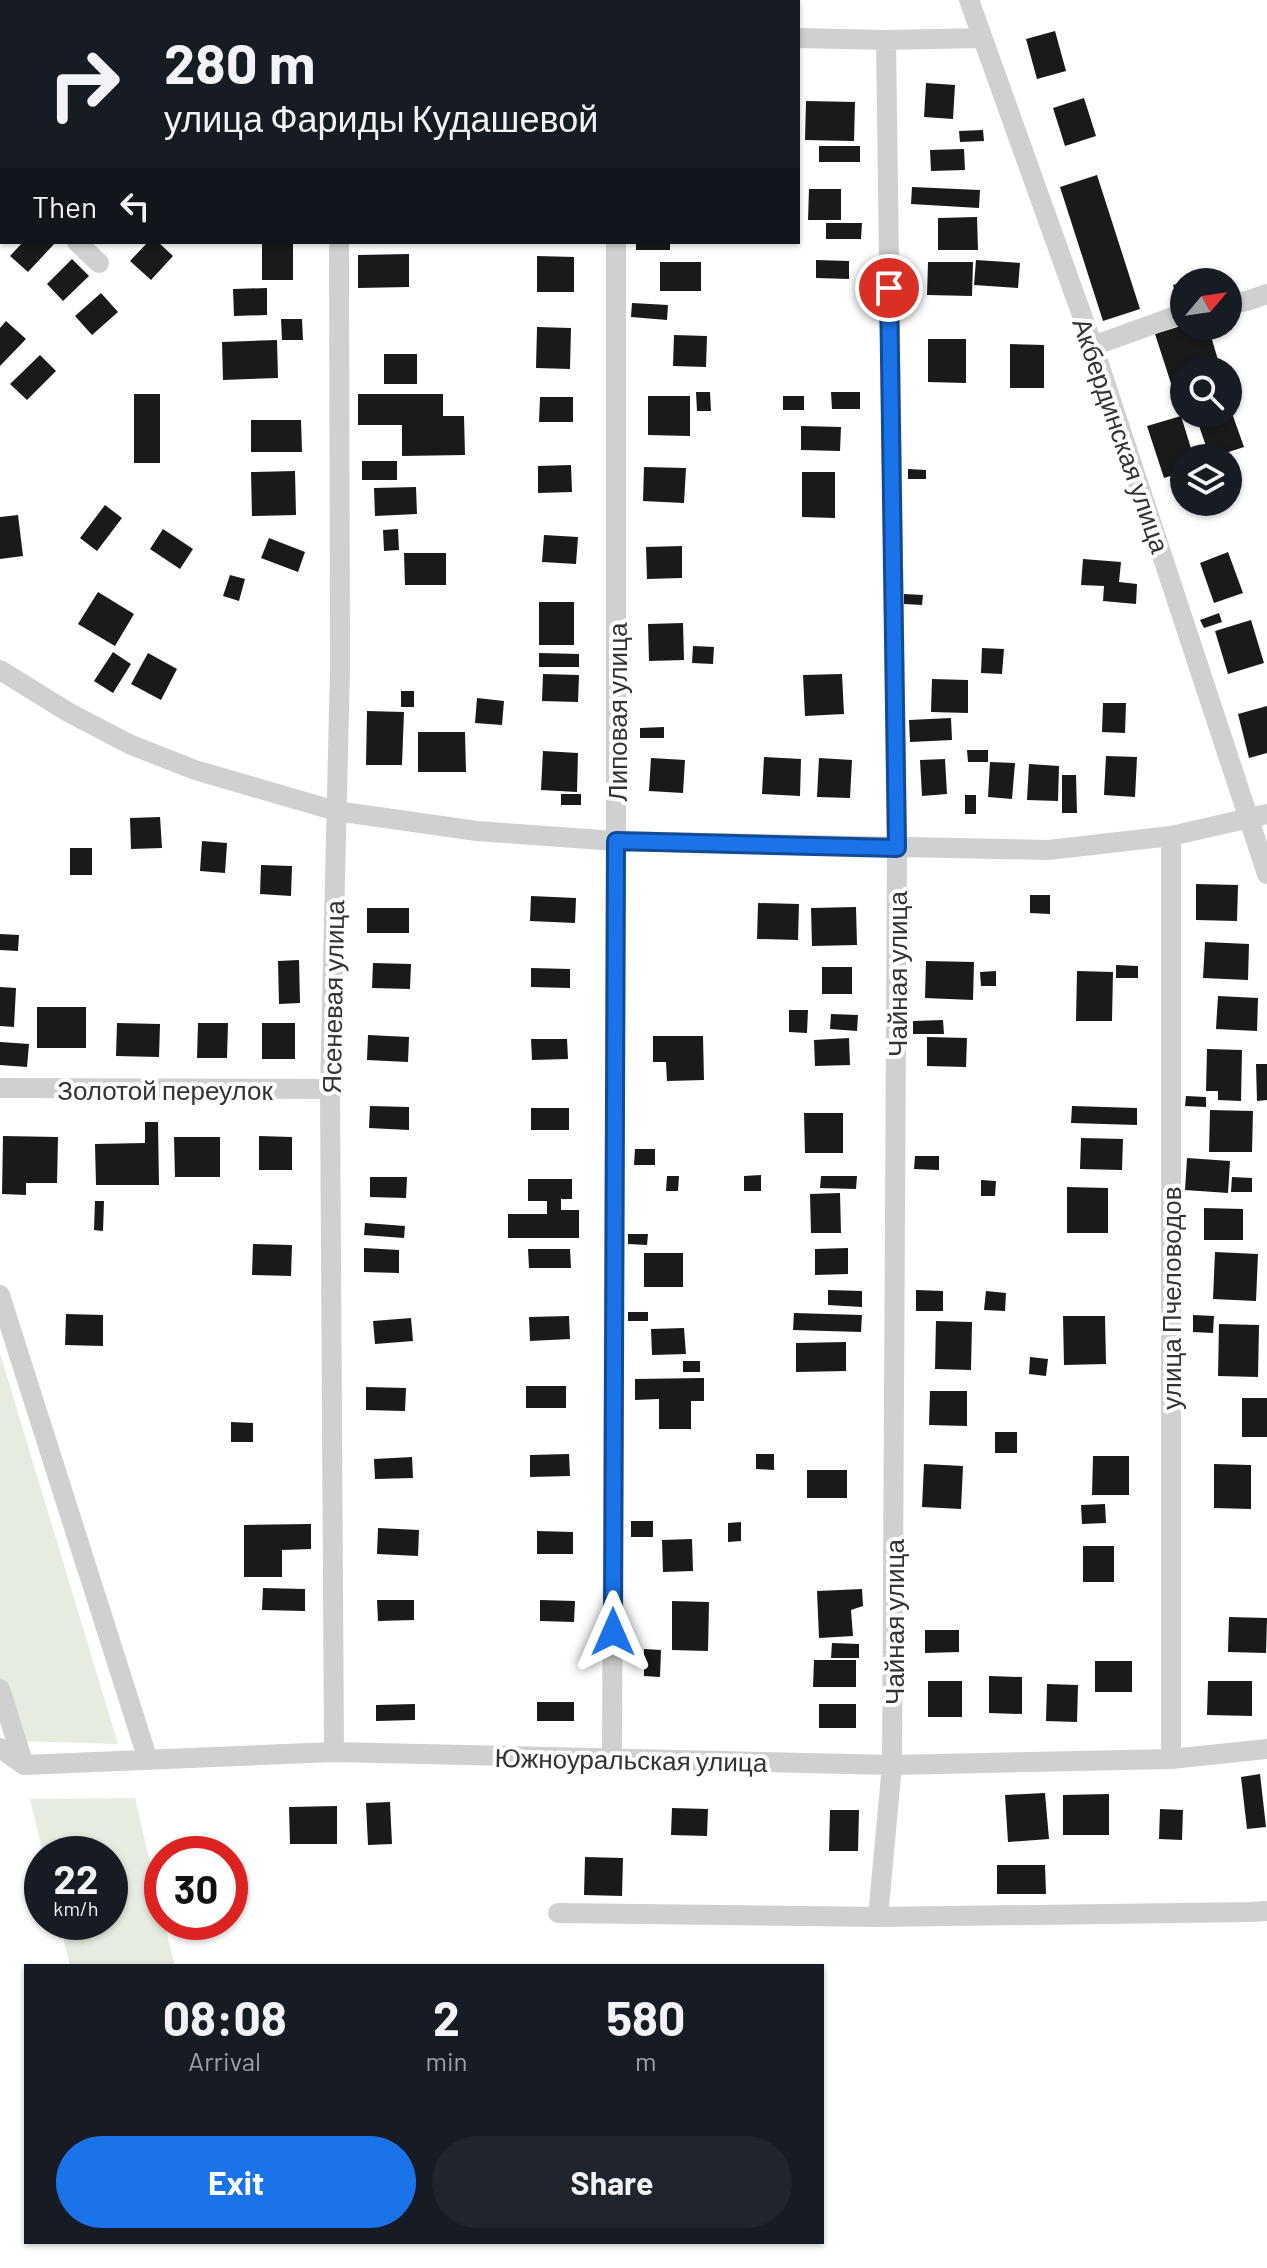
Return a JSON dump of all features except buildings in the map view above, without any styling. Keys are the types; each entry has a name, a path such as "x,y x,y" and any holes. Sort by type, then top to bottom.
{"street":[{"name":"Акбердинская улица","path":"969,0 1259,816 1267,874"},
{"path":"800,38 982,38"},
{"name":"Чайная улица","path":"878,1917 892,1765 897,848 886,40"},
{"path":"79,244 99,263"},
{"name":"Ясеневая улица","path":"334,1752 330,1089 340,669 339,244"},
{"name":"Липовая улица","path":"612,1758 616,244"},
{"path":"1242,300 1267,294"},
{"path":"1093,346 1170,318"},
{"path":"0,670 68,712 129,744 195,770 336,811 477,831 616,841 1048,850 1171,836 1259,816"},
{"name":"улица Пчеловодов","path":"1171,836 1171,1759"},
{"name":"Золотой переулок","path":"0,1088 330,1089"},
{"path":"0,1295 148,1760"},
{"path":"0,1689 24,1765"},
{"path":"0,1748 24,1765"},
{"name":"Южноуральская улица","path":"24,1765 334,1752 892,1765 1171,1759 1267,1749"},
{"path":"558,1913 878,1917 1267,1911"}],"shaded area":[{"path":"0,1353 118,1744 13,1741 0,1695"},
{"path":"135,1798 144,1836 144,1940 168,1940 174,1964 70,1964 64,1940 128,1940 128,1836 39,1836 30,1799"}],"route":[{"path":"613,1632 616,841 897,848 889,288"}]}
